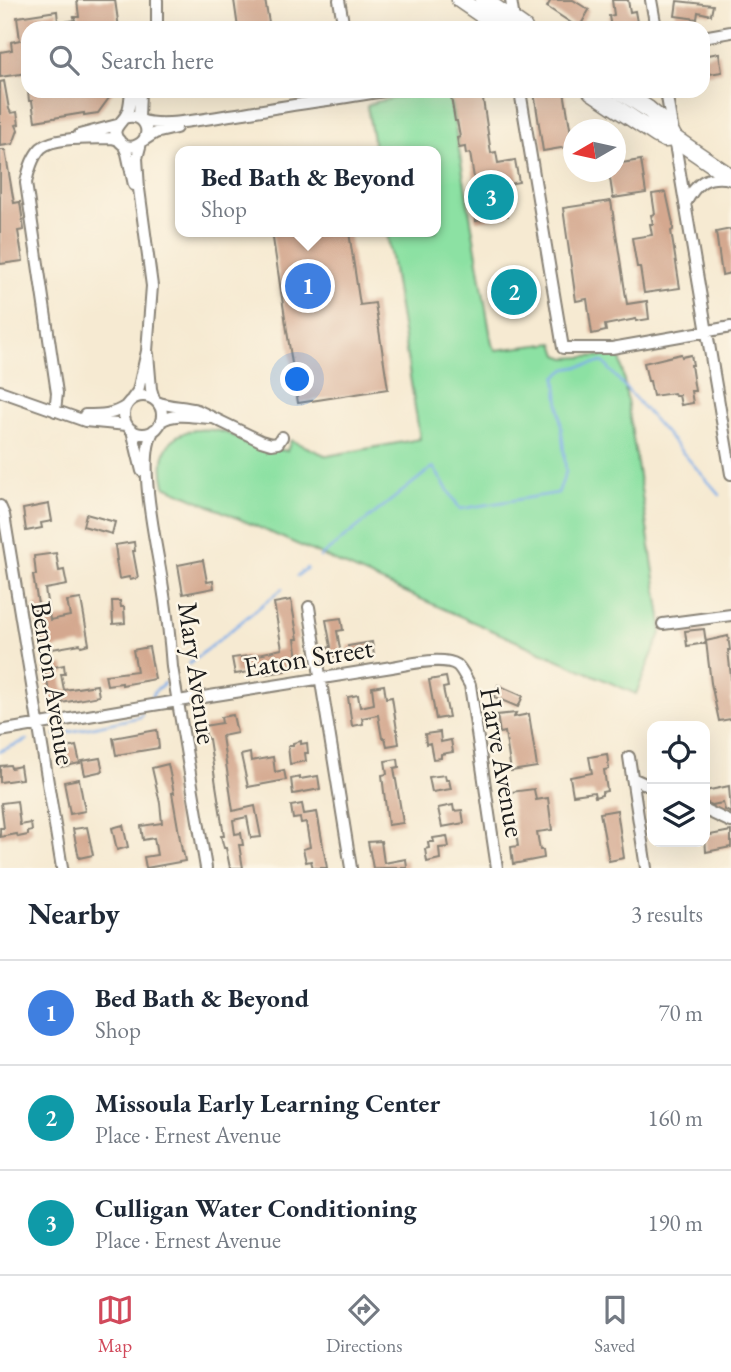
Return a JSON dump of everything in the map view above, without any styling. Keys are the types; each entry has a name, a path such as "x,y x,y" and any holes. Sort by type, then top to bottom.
{"highway":[{"path":"460,0 499,21"},
{"path":"484,0 503,21"},
{"path":"602,98 657,135 665,139 674,138"},
{"path":"631,98 667,125 674,138 731,178"}],"street":[{"path":"156,21 157,0"},
{"path":"340,0 343,21"},
{"path":"509,21 511,0"},
{"path":"651,0 655,21"},
{"path":"710,36 731,32"},
{"path":"130,98 128,110 116,131 141,207"},
{"path":"55,411 65,415 104,415 120,411 138,391 148,347 152,286 137,158 146,130 140,119 141,98"},
{"path":"67,140 134,116 159,124 326,98"},
{"path":"521,98 563,348 612,348 731,327"},
{"path":"667,98 731,474"},
{"path":"55,411 57,393 26,183 28,172 41,149 55,142 111,138 132,147 155,133 202,119"},
{"path":"685,204 700,182 722,177 731,178"},
{"path":"148,347 151,389 161,411 157,426"},
{"path":"0,391 85,421 129,428 143,434 169,416 212,418"},
{"path":"129,428 124,419 129,403 143,396 164,405 197,410 271,444 278,443 282,437"},
{"name":"Mary Avenue","path":"147,484 148,442 157,426"},
{"name":"Mary Avenue","path":"129,428 147,484 172,667 206,868"},
{"name":"Benton Avenue","path":"0,506 4,515 62,868"},
{"path":"309,607 351,868"},
{"path":"663,624 731,615"},
{"name":"Eaton Street","path":"0,731 429,661 457,665"},
{"name":"Harve Avenue","path":"457,665 470,685 497,868"},
{"path":"629,757 646,868"},
{"path":"632,778 647,785"},
{"path":"710,812 731,821"}],"green space":[{"path":"395,98 450,98 492,344 496,350 554,343 558,355 566,358 620,355 661,617 661,633 636,694 165,486 163,459 167,448 172,440 191,431 219,431 259,445 287,451 291,440 327,456 420,439 388,237 441,237 441,146 374,146 367,106"}],"building":[{"path":"77,0 115,0 118,21 69,21 79,17"},
{"path":"234,0 265,0 269,21 237,21"},
{"path":"551,0 573,0 589,10 583,21 568,21 547,7"},
{"path":"612,0 628,0 630,12 635,11 637,21 610,21 609,16 614,15"},
{"path":"677,1 713,5 711,15 698,12 697,19 675,16"},
{"path":"57,11 58,21 21,21 21,74 0,77 0,52 12,50 11,42 20,40 17,17"},
{"path":"719,53 722,72 710,74 710,55"},
{"path":"4,81 9,109 11,113 17,112 19,124 16,125 18,130 13,144 0,146 0,82"},
{"path":"29,98 109,98 98,113 35,121 32,101"},
{"path":"451,98 483,98 491,153 496,152 498,163 515,160 519,182 503,185 508,216 476,221 474,210 479,209 470,153 466,154 465,147 459,148 457,138 460,137"},
{"path":"535,98 565,98 569,119 563,119 563,148 543,151"},
{"path":"0,150 5,150 14,203 20,202 24,230 18,231 23,261 0,264"},
{"path":"641,160 646,193 613,198 611,182 626,182 626,162"},
{"path":"666,192 673,224 671,231 680,288 644,293 632,238 652,235 651,215 655,214 652,194"},
{"path":"611,201 627,304 647,301 649,319 605,325 606,331 592,334 587,299 576,301 563,208"},
{"path":"731,229 731,273 722,275 716,232"},
{"path":"273,237 350,237 360,305 375,303 388,389 298,403"},
{"path":"524,274 530,306 504,310 498,278"},
{"path":"681,354 682,357 691,355 695,391 691,391 693,403 681,405 679,395 674,393 653,396 644,363"},
{"path":"49,504 52,521 41,523 42,528 26,531 23,509"},
{"path":"86,514 115,522 112,534 83,526"},
{"path":"134,542 138,578 119,579 115,545"},
{"path":"56,553 59,571 64,570 67,585 45,589 50,620 70,616 67,601 81,599 89,644 41,651 34,605 38,604 33,575 36,575 34,556"},
{"path":"203,560 207,582 213,581 214,588 183,594 178,565"},
{"path":"291,600 298,639 295,639 299,664 273,673 250,676 249,672 235,674 232,658 282,649 274,603"},
{"path":"112,601 120,601 121,607 124,607 125,623 113,624"},
{"path":"341,618 343,630 337,631 341,655 329,657 327,648 331,647 326,620"},
{"path":"704,629 706,643 687,646 685,631"},
{"path":"728,636 731,719 719,721 706,641"},
{"path":"372,642 374,655 364,657 363,652 349,654 348,646"},
{"path":"149,647 155,679 107,685 105,675 137,671 133,650"},
{"path":"64,665 65,674 61,674 64,690 97,685 99,696 51,705 45,669"},
{"path":"446,677 448,687 443,688 449,717 436,719 429,680"},
{"path":"384,685 386,698 392,697 399,744 387,746 385,738 382,738 378,715 362,718 363,724 352,726 348,697 358,695 360,707 374,704 372,687"},
{"path":"498,685 523,696 518,707 494,697"},
{"path":"516,713 514,717 529,714 537,767 511,771 505,732 500,733 497,715"},
{"path":"233,715 237,733 222,736 233,811 255,806 261,837 251,838 247,817 233,820 235,834 241,833 243,845 239,845 243,868 230,868 224,848 209,739 204,726 222,723 221,717"},
{"path":"157,730 159,748 116,755 113,738"},
{"path":"440,732 441,742 451,740 453,752 433,759 425,734"},
{"path":"301,741 301,744 307,743 306,761 290,764 288,746"},
{"path":"76,746 80,763 61,767 58,750"},
{"path":"250,753 251,761 273,757 275,772 284,770 286,780 248,787 241,755"},
{"path":"607,754 609,769 604,770 607,791 595,797 594,792 573,795 570,777 592,773 589,757"},
{"path":"100,758 103,771 85,775 82,761"},
{"path":"398,759 399,767 394,768 403,823 388,825 382,775 387,774 385,761"},
{"path":"168,764 185,861 146,868 144,857 157,855 154,838 143,840 141,826 162,823 152,768"},
{"path":"10,765 11,768 20,766 22,779 0,782 0,766"},
{"path":"445,775 451,789 432,792 429,777"},
{"path":"318,776 320,789 293,794 291,779"},
{"path":"79,779 85,811 70,814 64,782"},
{"path":"729,786 731,813 725,810 723,803 710,804 710,790"},
{"path":"534,789 536,800 548,798 552,830 537,832 544,858 513,864 511,847 518,846 510,792"},
{"path":"17,801 20,825 31,823 32,831 28,832 28,835 18,837 17,834 0,837 0,828 4,828 1,803"},
{"path":"302,804 304,814 317,812 327,868 313,868 311,861 306,862 303,849 310,847 306,822 301,823 300,818 293,819 291,806"},
{"path":"453,805 454,811 462,810 464,823 442,827 438,808"},
{"path":"617,810 624,858 609,861 600,813"},
{"path":"123,825 128,847 117,850 112,828"},
{"path":"87,827 93,855 79,858 73,829"},
{"path":"731,831 731,847 706,852 706,847 710,847 710,835"},
{"path":"447,836 449,847 439,848 440,859 427,862 425,849 429,848 428,842 434,842 433,838"},
{"path":"381,841 384,863 406,859 407,868 373,868 368,842"}],"waterway":[{"path":"320,557 433,467 460,509 558,493 566,472 556,377 566,369 603,362 720,495"},
{"path":"297,576 307,568"},
{"path":"189,664 282,589"},
{"path":"151,698 164,683"},
{"path":"55,735 140,717 142,714"},
{"path":"0,751 27,740"}],"place":[{"name":"Culligan Water Conditioning","path":"491,197"},
{"name":"Bed Bath & Beyond","path":"308,286"},
{"name":"Missoula Early Learning Center","path":"514,292"}]}
